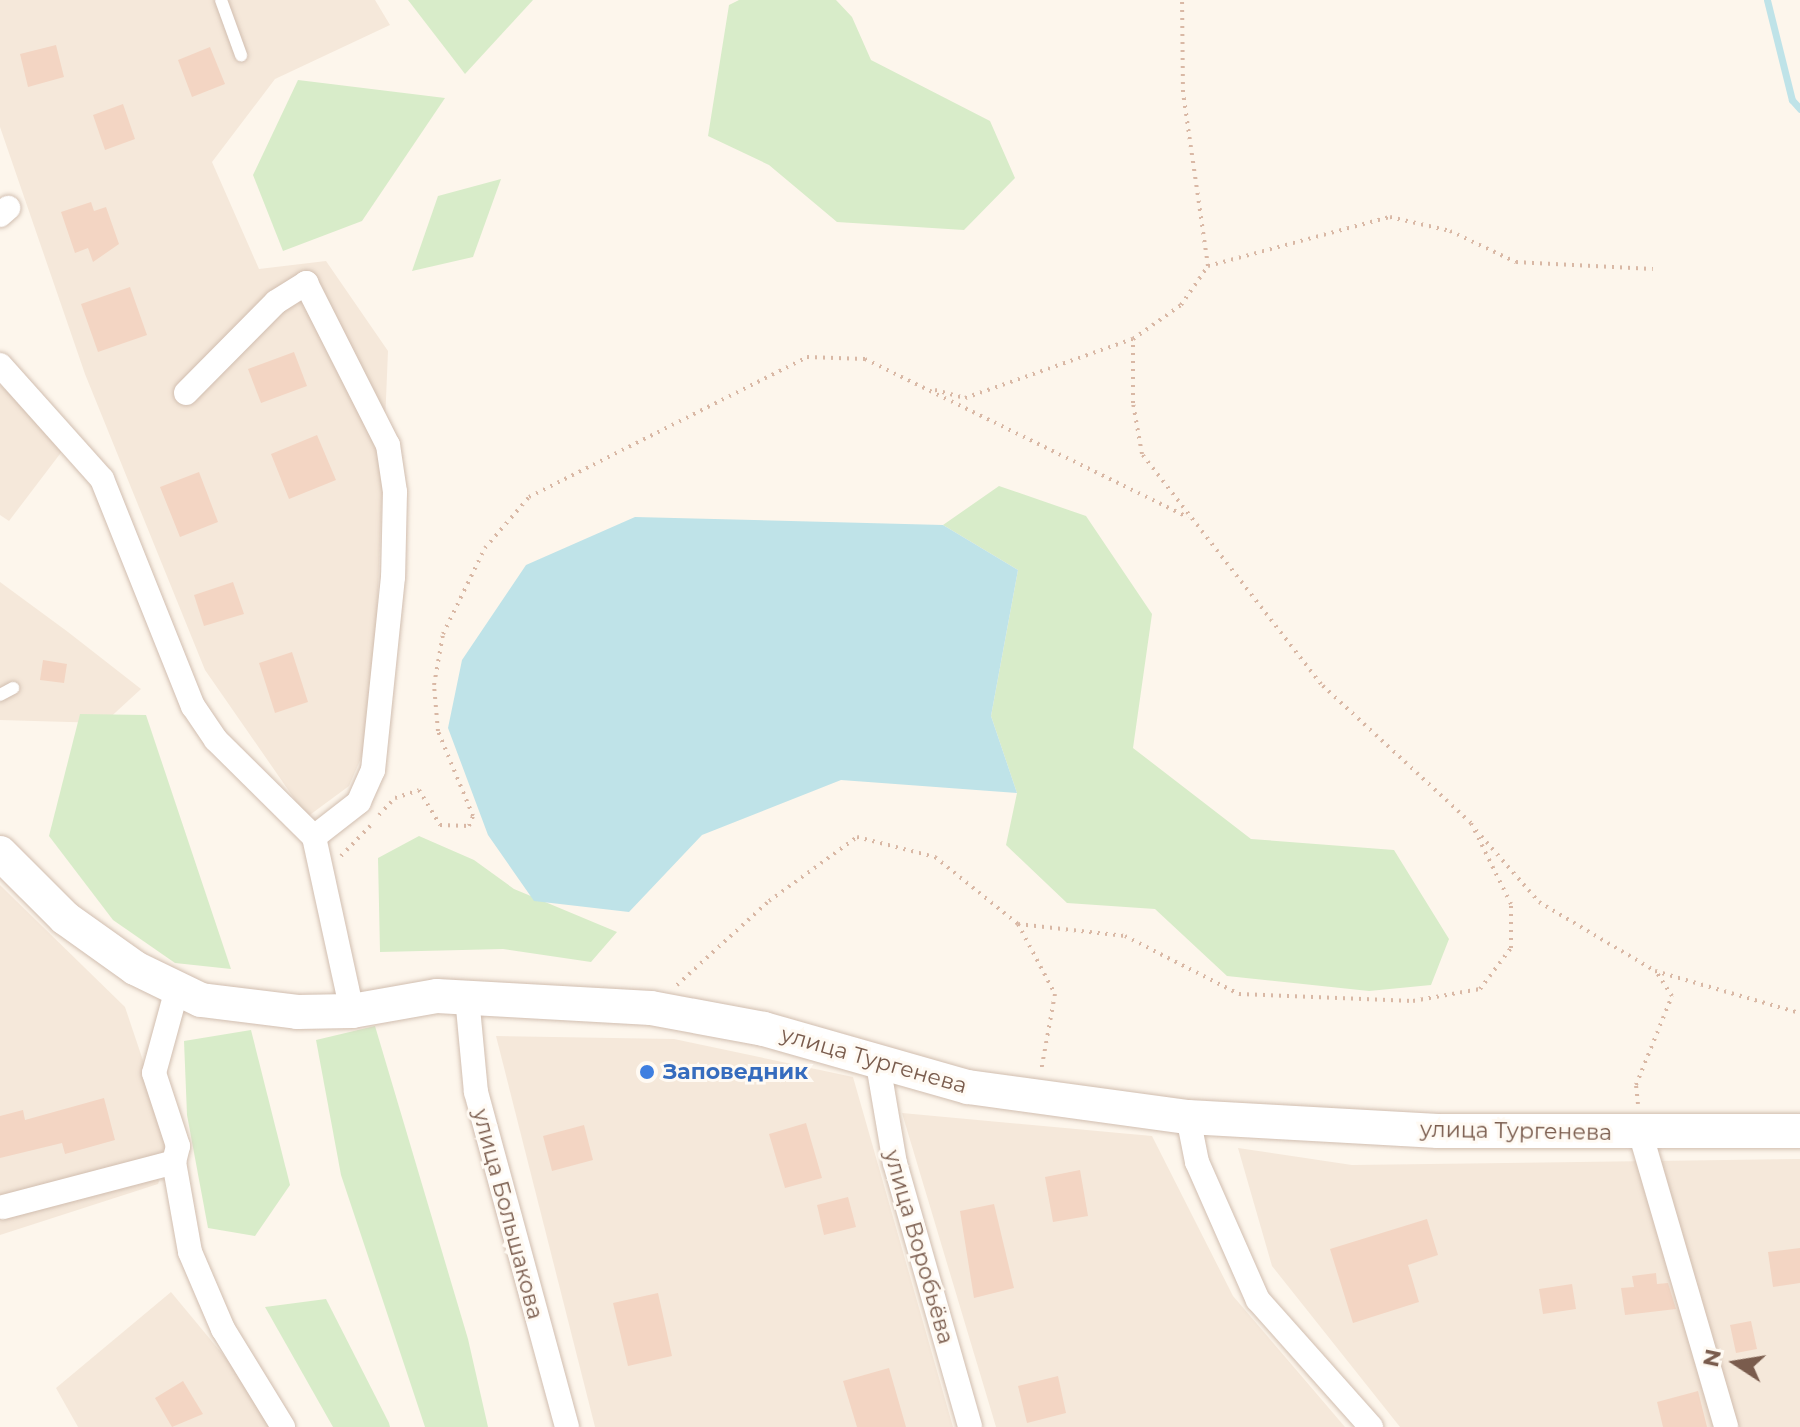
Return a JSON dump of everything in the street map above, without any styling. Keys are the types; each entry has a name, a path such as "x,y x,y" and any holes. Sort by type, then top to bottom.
{"street":[{"path":"186,393 276,302 306,283 388,445 395,492 393,577 373,770 352,809 314,837"},
{"path":"0,365 102,479 193,706 216,740 314,837 352,1011"},
{"name":"улица Тургенева","path":"0,853 65,918 135,968 177,989 214,1002 352,1011 467,997 651,1008 764,1029 878,1064 1036,1096 1188,1117 1438,1131 1800,1131"},
{"path":"177,989 154,1073 178,1146 174,1162 190,1252 223,1329 283,1427"},
{"name":"улица Большакова","path":"467,997 476,1092 567,1427"},
{"name":"улица Воробьёва","path":"878,1064 895,1163 970,1427"},
{"path":"1188,1117 1197,1162 1258,1300 1371,1427"},
{"path":"1640,1132 1726,1427"},
{"path":"3,1207 174,1162"}],"lane":[{"path":"221,0 241,55"},
{"path":"0,695 13,688"}],"path":[{"path":"1182,0 1183,92 1208,266"},
{"path":"929,389 965,398 1133,339 1181,305 1208,266 1390,217 1450,231 1516,262 1653,269"},
{"path":"1133,339 1133,403 1142,454 1321,684 1471,823 1539,902 1655,971 1800,1013"},
{"path":"322,874 395,798 419,790 440,825 469,826 473,816 438,731 434,685 443,634 485,548 529,497 807,357 865,359 1189,517"},
{"path":"1018,924 1125,936 1239,994 1413,1001 1480,989 1511,948 1511,904 1471,823"},
{"path":"651,1008 769,901 857,837 935,857 1018,924 1055,994 1036,1096"},
{"path":"1640,1132 1636,1085 1672,996 1655,971"}],"shaded area":[{"path":"0,0 375,0 390,25 275,79 212,162 259,269 326,261 388,351 372,733 349,786 307,817 205,670 85,374 0,127"},
{"path":"0,385 66,446 9,521 0,515"},
{"path":"0,582 141,689 104,723 0,720"},
{"path":"0,885 125,1007 172,1147 158,1184 0,1235"},
{"path":"496,1036 674,1039 853,1077 953,1427 595,1427"},
{"path":"902,1113 1152,1136 1233,1296 1345,1427 996,1427"},
{"path":"1238,1148 1352,1165 1800,1159 1800,1427 1400,1427 1272,1266"},
{"path":"171,1292 283,1427 78,1427 56,1388"}],"green space":[{"path":"408,0 533,0 465,74"},
{"path":"739,0 836,0 852,17 871,60 990,121 1015,178 964,230 837,222 769,165 708,136 729,5"},
{"path":"298,80 445,98 362,221 283,251 253,175"},
{"path":"501,179 473,257 412,271 438,196"},
{"path":"999,486 1086,516 1152,614 1133,748 1251,839 1394,850 1449,939 1431,985 1369,991 1227,976 1155,909 1067,903 1006,845 1017,793 991,716 1018,570 943,525"},
{"path":"80,714 146,715 231,969 175,963 113,920 49,836"},
{"path":"419,836 474,860 514,889 617,932 591,962 503,949 380,952 378,858"},
{"path":"375,1026 468,1339 488,1427 425,1427 341,1175 316,1040"},
{"path":"251,1030 290,1185 255,1236 208,1228 187,1115 184,1041"},
{"path":"326,1299 390,1427 333,1427 265,1307"}],"water":[{"path":"635,517 943,525 1018,570 991,716 1017,793 841,780 702,835 629,912 534,901 488,835 448,728 462,660 526,565"}],"building":[{"path":"56,45 64,77 28,87 20,54"},
{"path":"210,47 225,84 192,97 178,60"},
{"path":"123,104 135,139 105,150 93,115"},
{"path":"91,202 94,211 106,207 119,244 93,262 88,248 75,253 61,212"},
{"path":"130,287 147,335 98,352 81,304"},
{"path":"294,352 307,386 261,403 248,369"},
{"path":"317,435 336,480 289,499 271,454"},
{"path":"199,472 218,522 180,537 160,487"},
{"path":"233,582 244,614 204,626 194,595"},
{"path":"292,652 308,702 275,713 259,663"},
{"path":"43,660 67,664 64,683 40,680"},
{"path":"104,1098 115,1140 65,1154 62,1143 0,1158 0,1116 23,1110 25,1120"},
{"path":"806,1123 822,1178 785,1188 769,1134"},
{"path":"584,1125 593,1160 552,1171 543,1136"},
{"path":"1080,1170 1088,1216 1053,1222 1045,1177"},
{"path":"848,1197 856,1227 824,1235 817,1205"},
{"path":"994,1204 1014,1288 974,1298 960,1211"},
{"path":"1427,1219 1438,1255 1408,1265 1419,1302 1353,1323 1330,1249"},
{"path":"1800,1248 1800,1283 1773,1287 1768,1252"},
{"path":"1656,1273 1657,1284 1668,1283 1676,1309 1625,1315 1621,1288 1634,1287 1632,1276"},
{"path":"1572,1284 1576,1309 1543,1314 1539,1289"},
{"path":"658,1293 672,1356 628,1366 613,1303"},
{"path":"1751,1321 1757,1349 1736,1353 1730,1325"},
{"path":"889,1368 906,1427 857,1427 843,1381"},
{"path":"1058,1376 1066,1413 1027,1423 1018,1386"},
{"path":"183,1381 203,1414 172,1427 155,1398"},
{"path":"1698,1391 1707,1427 1663,1427 1657,1402"}],"waterway":[{"path":"1767,0 1792,100 1800,109"}],"place":[{"name":"Заповедник","path":"647,1072"}]}
